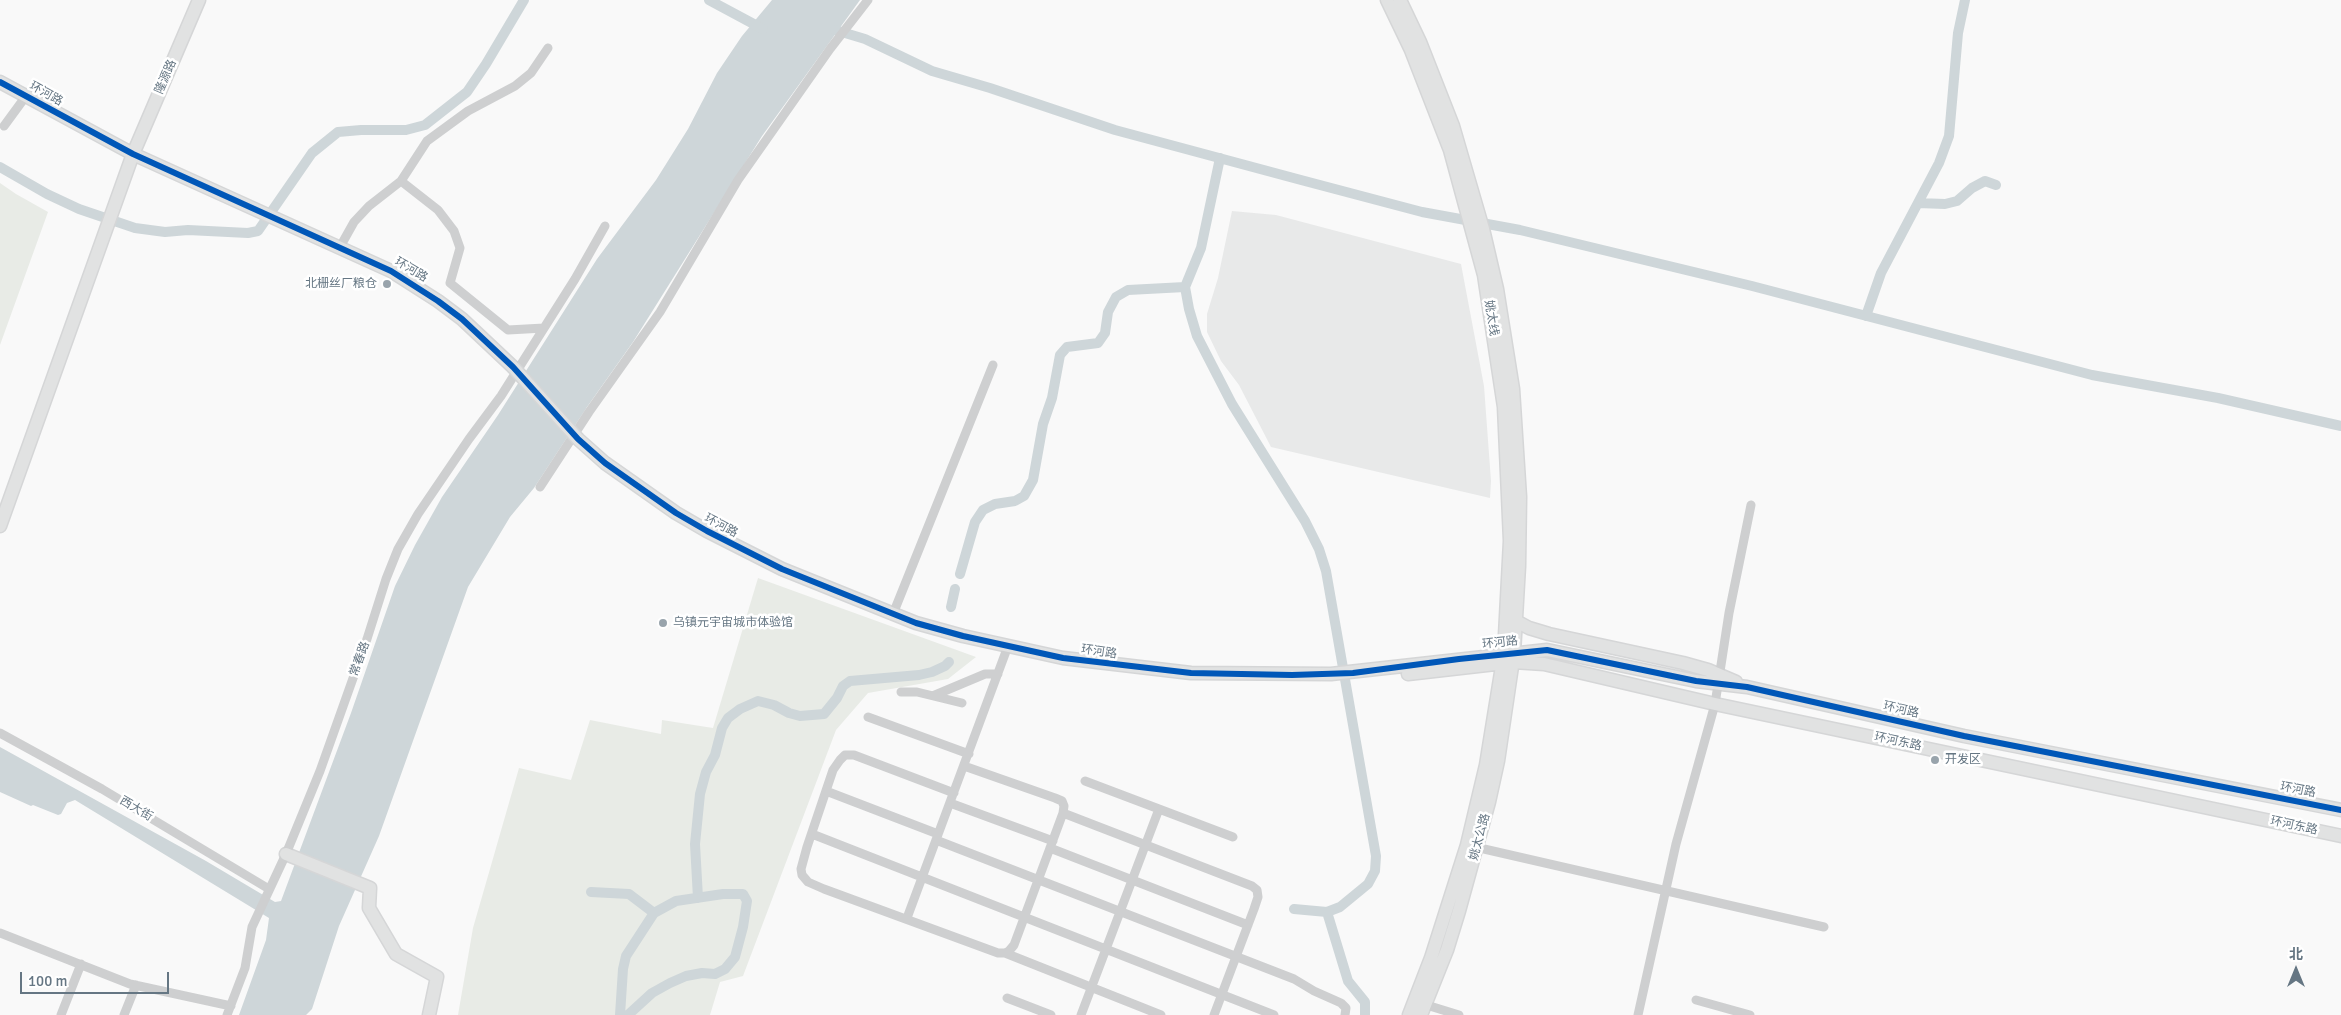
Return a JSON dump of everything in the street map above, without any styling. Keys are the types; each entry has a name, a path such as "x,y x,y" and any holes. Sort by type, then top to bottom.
{"street":[{"name":"隆源路","path":"0,526 133,154 199,0"},
{"path":"540,487 589,412 660,312 738,180 830,49 868,0"},
{"name":"姚太线","path":"1387,0 1411,50 1470,198"},
{"name":"姚太线","path":"1400,0 1441,93 1484,252 1506,344 1517,423 1520,538 1516,621 1508,658"},
{"path":"340,247 354,222 369,206 401,181 427,141 468,111 515,86 531,73 548,48"},
{"name":"环河路","path":"0,82 133,154 390,271 438,301 473,330 512,367 578,439 605,463 635,485 707,532 793,574 916,623 1008,646 1107,665 1182,672 1398,675 1547,650 1696,682 1747,687 1964,736 2341,810"},
{"path":"4,126 26,96"},
{"path":"401,181 438,210 454,231 460,248 450,283 508,330 544,328"},
{"name":"常春路","path":"229,1011 245,968 252,927 286,854 320,771 398,549 418,514 484,417 501,396 576,279 605,226"},
{"name":"姚太线","path":"1484,252 1507,450 1508,658"},
{"path":"893,614 993,365"},
{"path":"1638,1015 1676,844 1716,704 1729,613 1751,505"},
{"path":"1516,621 1529,628 1549,634 1708,670 1747,687"},
{"path":"906,918 1008,646"},
{"name":"环河东路","path":"1508,658 1544,664 1716,704 2341,836"},
{"name":"姚太公路","path":"1409,1015 1420,1007 1434,949 1472,846 1508,658"},
{"path":"935,695 985,674 998,674"},
{"path":"901,692 909,691 935,695 962,703"},
{"path":"868,717 969,754"},
{"name":"西大街","path":"0,733 102,789 268,892"},
{"path":"954,793 854,755 845,755 833,770 801,868 802,875 808,882 1004,953 1161,1015"},
{"path":"964,766 1062,801 1063,813 1014,945 1004,953"},
{"path":"1085,781 1233,837"},
{"path":"826,792 1038,880 1294,979 1314,991 1341,1003 1346,1008 1345,1015"},
{"path":"950,803 1132,880 1248,925"},
{"path":"1082,1015 1159,809"},
{"path":"1063,813 1252,886 1257,890 1258,897 1214,1015"},
{"path":"812,834 1274,1015"},
{"path":"1472,846 1824,927"},
{"path":"286,854 370,888 369,908 396,954 437,977 429,1015"},
{"path":"0,933 136,985 229,1011"},
{"path":"61,1015 81,964"},
{"path":"124,1015 136,985"},
{"path":"1007,998 1051,1015"},
{"path":"1696,1000 1750,1015"},
{"path":"1420,1007 1459,1015"}],"shaded area":[{"path":"772,0 860,0 762,136 633,342 587,407 534,488 510,517 468,587 379,836 339,926 312,1009 306,1015 239,1015 266,940 269,918 75,800 67,803 61,814 58,815 33,805 31,806 0,792 0,747 206,861 275,902 281,901 351,713 395,586 415,545 442,497 498,415 597,259 656,180 688,129 717,73 742,36"},
{"path":"0,183 48,212 0,345"},
{"path":"1232,211 1276,215 1461,264 1484,386 1491,481 1490,498 1271,447 1239,385 1221,361 1207,332 1207,314 1218,278"},
{"path":"758,578 976,657 948,679 868,693 836,730 743,976 720,982 710,1015 458,1015 473,928 519,768 571,780 590,720 661,734 662,720 713,728"}],"waterway":[{"path":"0,167 47,194 79,209 135,228 165,232 188,230 248,233 258,231 312,153 338,132 406,130 425,125 467,92 524,0"},
{"path":"709,0 763,29"},
{"path":"1866,316 1881,273 1939,163 1949,136 1958,33 1965,0"},
{"path":"835,30 865,39 932,71 990,88 1115,130 1422,212 1520,230 1752,286 2092,375 2218,398 2341,426"},
{"path":"1220,158 1201,248 1185,287 1189,309 1197,336 1232,404 1305,521 1319,549 1326,571 1376,856 1375,871 1368,884 1340,907 1327,912 1294,909"},
{"path":"1918,203 1945,204 1957,201 1972,188 1985,181 1996,185"},
{"path":"960,574 975,522 983,510 995,504 1015,501 1024,496 1033,480 1043,424 1052,398 1060,355 1067,347 1098,343 1105,333 1108,312 1116,297 1128,290 1185,287"},
{"path":"951,607 955,589"},
{"path":"698,898 695,844 700,794 706,772 715,755 722,728 728,718 740,709 758,701 774,705 789,713 800,716 824,714 837,698 843,686 850,681 919,675 932,672 949,662"},
{"path":"591,892 629,894 654,913"},
{"path":"620,1015 623,969 626,956 654,913 676,901 723,894 743,894 747,901 743,927 735,957 725,969 715,974 702,973 686,976 670,983 652,993 628,1015"},
{"path":"1327,912 1348,981 1365,1002 1365,1015"}],"cycle path":[{"path":"0,82 133,154 391,271 462,319 513,367 578,439 605,463 676,513 782,569 916,623 963,636 1063,658 1191,673 1292,675 1353,673 1547,650 1696,681 1747,687 1964,736 2341,810"}],"place":[{"name":"北栅丝厂粮仓","path":"387,284"},
{"name":"乌镇元宇宙城市体验馆","path":"663,623"},
{"name":"开发区","path":"1935,760"}]}
